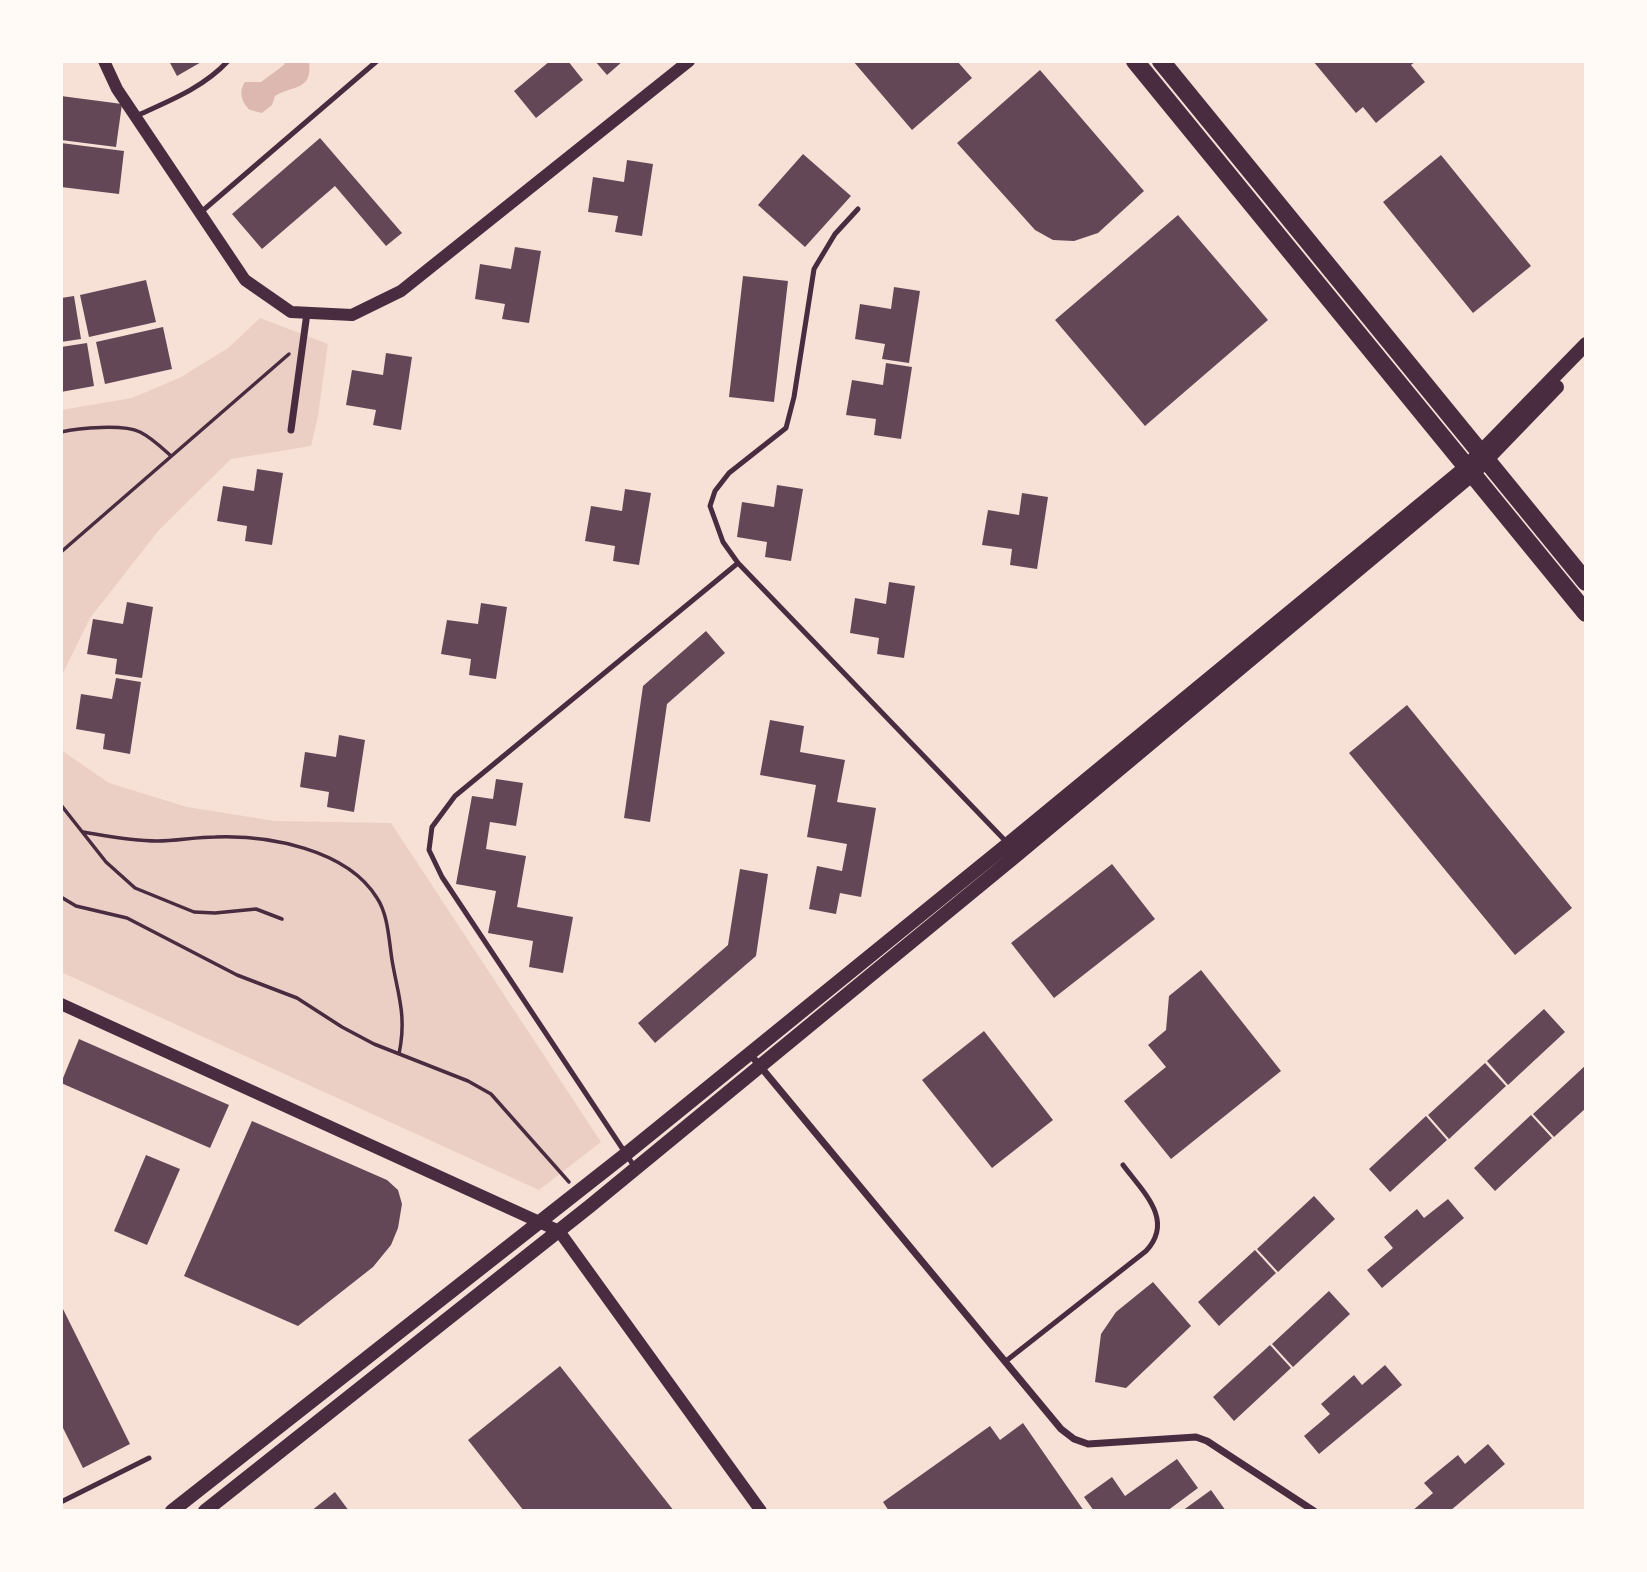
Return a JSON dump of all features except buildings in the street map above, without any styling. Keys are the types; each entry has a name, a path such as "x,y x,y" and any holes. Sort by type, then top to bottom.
{"highway":[{"path":"1135,61 1586,613"},
{"path":"1161,61 1586,582"}],"main road":[{"path":"1484,457 1586,344"},
{"path":"205,1511 559,1231 754,1060 1469,471 1586,358"},
{"path":"172,1511 626,1154 754,1060"}],"street":[{"path":"103,61 117,89 244,280 291,312 352,315 401,291 689,61"},
{"path":"291,430 307,313"},
{"path":"61,1004 559,1231 761,1511"},
{"path":"754,1060 1061,1429 1074,1439 1088,1444 1196,1437 1207,1440 1314,1511"}],"lane":[{"path":"135,116 186,93 217,74 229,61"},
{"path":"200,213 377,61"},
{"path":"858,209 835,234 814,269 794,397 786,429 729,473 715,491 710,506 723,542 738,563 1013,849"},
{"path":"635,1167 442,877 429,849 432,827 455,796 738,563"},
{"path":"1006,1362 1146,1251 1156,1240 1160,1224 1152,1203 1123,1166"},
{"path":"61,1502 149,1458"}],"path":[{"path":"61,552 303,341"},
{"path":"61,432 74,429 137,430 155,441 171,456"},
{"path":"61,805 106,862 135,888 194,912 256,909 282,919"},
{"path":"83,832 158,841 218,836 280,841 339,863 350,870 361,878 378,899 384,918 402,1000 403,1021 399,1054"},
{"path":"61,897 76,906 137,922 237,975 297,998 342,1027 399,1054 468,1081 491,1094 579,1193"}],"shaded area":[{"path":"285,61 309,61 308,78 300,86 275,96 272,105 262,113 250,110 242,97 245,82 261,82 284,65"},
{"path":"260,318 328,344 311,446 231,459 159,530 90,618 62,675 61,683 61,410 132,398 181,377 228,348"},
{"path":"61,750 109,783 187,807 275,821 391,823 601,1142 539,1190 61,972"}]}
